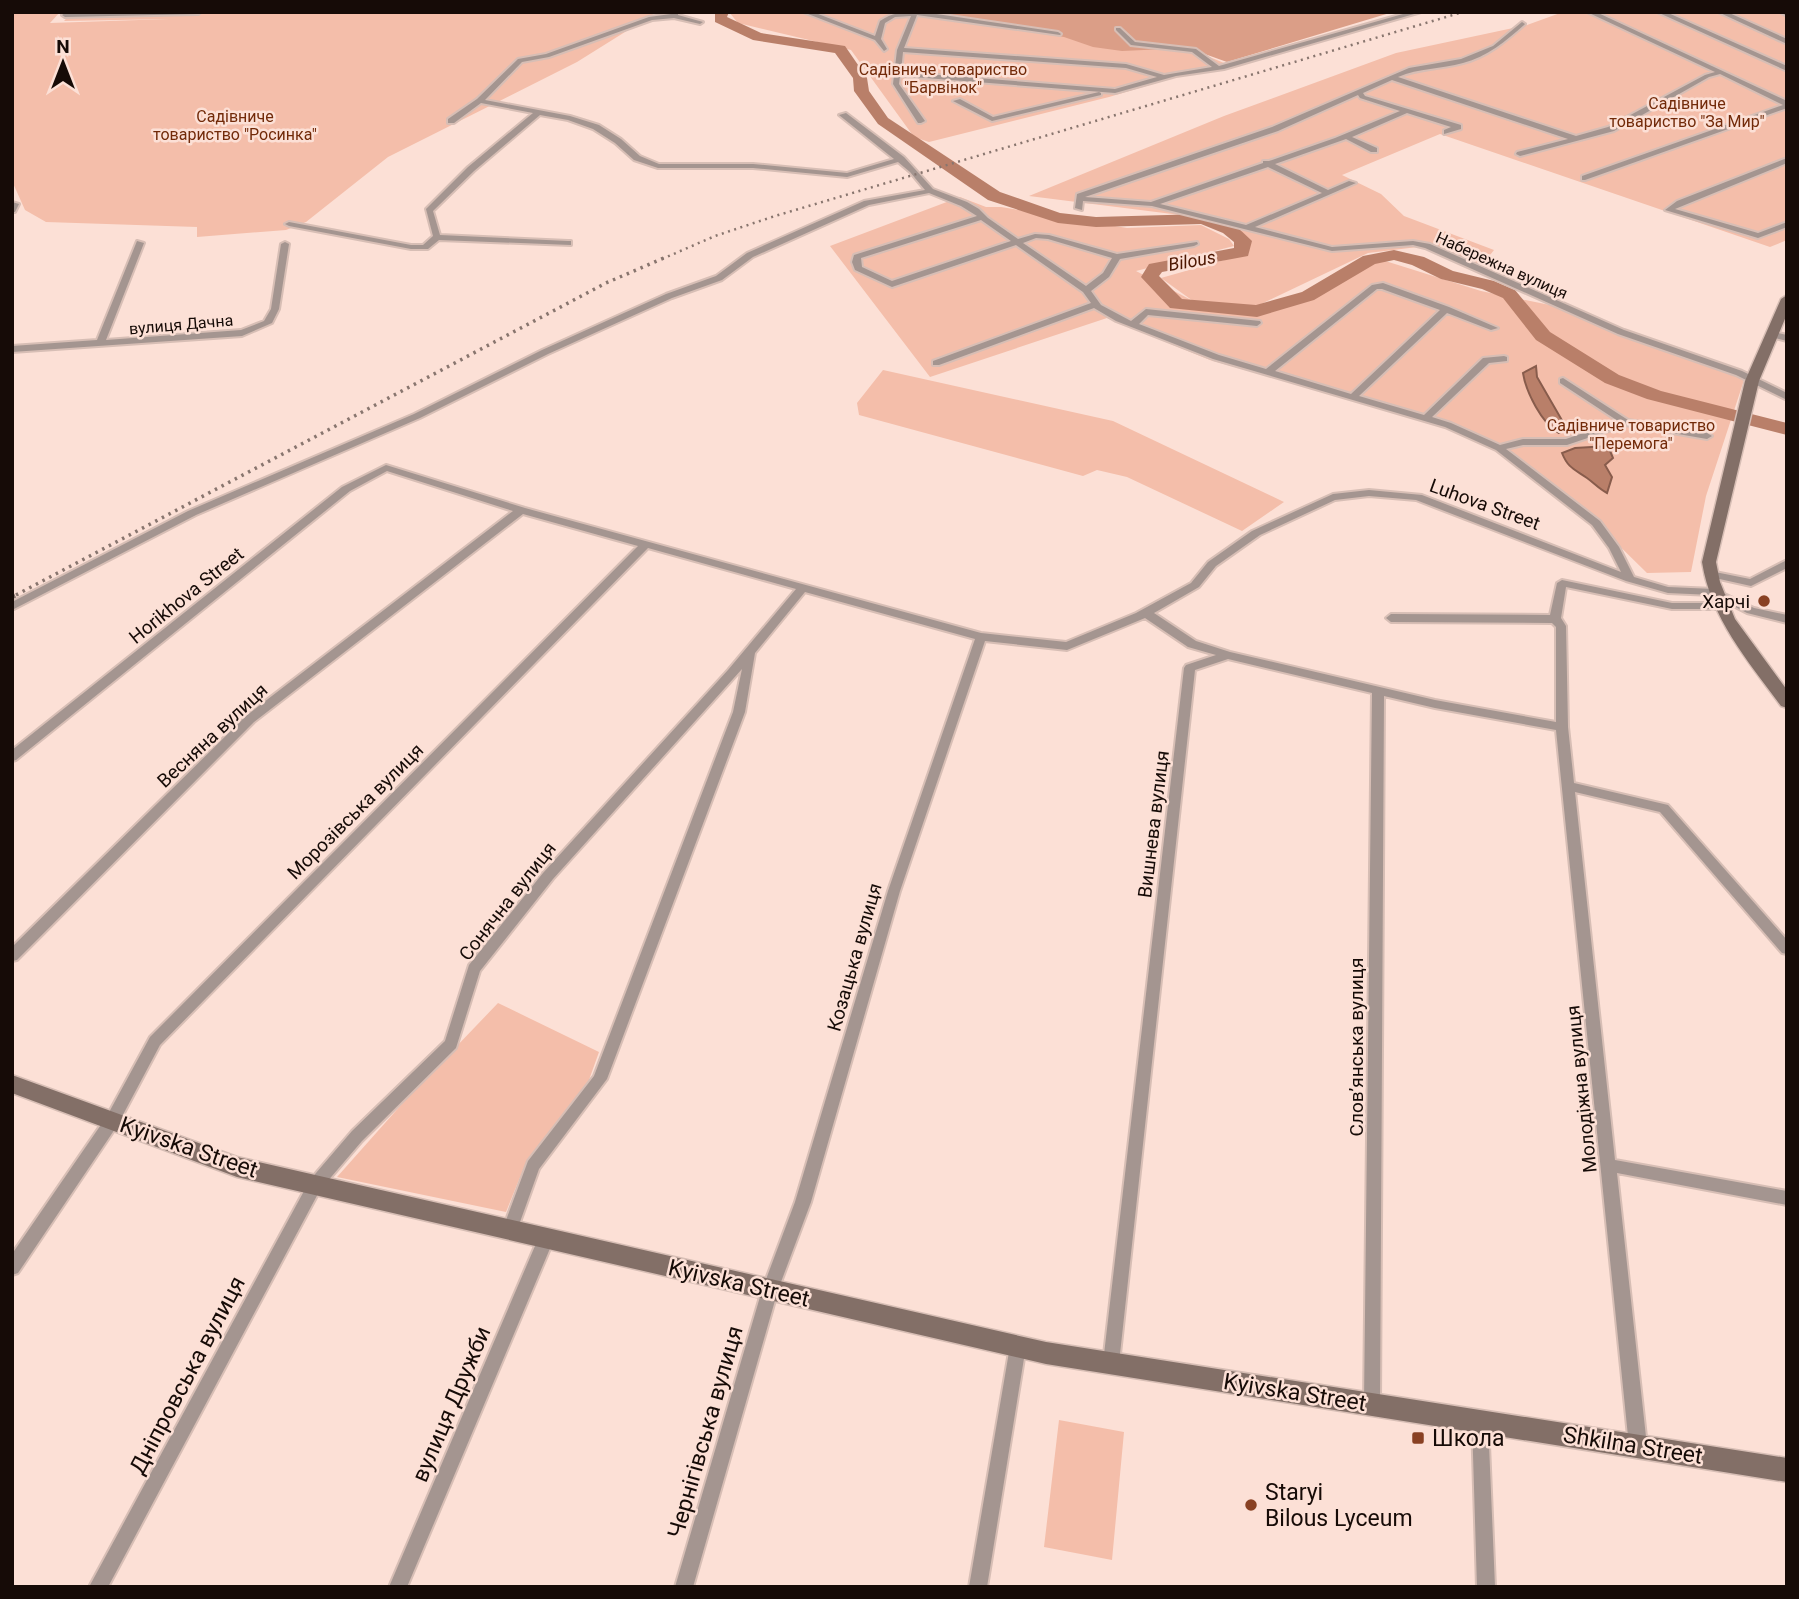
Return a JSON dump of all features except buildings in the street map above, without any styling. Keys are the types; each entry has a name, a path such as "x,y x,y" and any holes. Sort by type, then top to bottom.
{"main road":[{"path":"1787,299 1780,337 1752,382 1711,548 1710,574 1723,600 1787,702"},
{"name":"Kyivska Street","path":"12,1084 237,1167 510,1231 1018,1346 1480,1421"},
{"name":"Shkilna Street","path":"1480,1421 1787,1470"}],"street":[{"path":"65,15 198,12"},
{"path":"451,121 480,102 520,60 547,56 651,19 675,14 703,24 698,12"},
{"path":"806,12 878,39 884,49"},
{"path":"878,39 882,22 893,15 924,12"},
{"path":"957,101 992,119 1002,119 1164,77 1218,69 1418,12"},
{"path":"1590,12 1787,105"},
{"path":"1660,12 1787,69"},
{"path":"1721,12 1787,42"},
{"path":"915,13 1058,34"},
{"path":"915,13 900,50 897,84 921,121"},
{"path":"1079,208 1080,198 1275,130 1411,69 1463,61 1495,47 1522,24"},
{"path":"1118,29 1133,44 1194,50 1218,69"},
{"path":"900,50 1126,66 1164,77"},
{"path":"1520,154 1611,129 1707,76 1721,72"},
{"path":"898,74 1109,91"},
{"path":"1390,78 1577,139"},
{"path":"1359,91 1363,97 1458,127 1447,132"},
{"path":"480,102 570,118 596,127 618,141 637,158 658,166 753,166 847,175 901,159"},
{"path":"1585,178 1787,105"},
{"path":"1152,204 1347,137 1407,111"},
{"path":"437,237 429,211 471,169 538,113"},
{"path":"843,115 901,159 930,191 964,204 1086,290 1096,304 1133,324 1216,358 1448,425 1499,448 1596,523 1614,547 1630,579"},
{"path":"1347,137 1374,150"},
{"path":"1787,160 1680,203 1669,210 1758,236 1787,224"},
{"path":"1266,163 1328,193"},
{"path":"1249,227 1352,183"},
{"path":"12,607 192,513 417,416 545,352 648,305 719,278 750,256 867,204 930,191"},
{"name":"Набережна вулиця","path":"1080,198 1152,204 1332,248 1413,243 1427,246 1621,332 1739,373 1752,382 1787,397"},
{"path":"982,217 857,257 858,268 892,284 1016,240 1035,236 1049,237 1117,257 1194,244"},
{"path":"289,224 411,247 425,247 437,237 568,243"},
{"path":"100,344 140,243"},
{"name":"вулиця Дачна","path":"12,349 242,333 268,323 275,309 285,244"},
{"path":"1086,290 1106,275 1117,257"},
{"path":"1267,373 1375,287 1383,286 1494,328"},
{"path":"936,363 1096,304"},
{"path":"1352,398 1446,309"},
{"path":"1133,324 1146,312 1257,323"},
{"path":"1425,419 1486,360 1504,359"},
{"path":"1563,381 1625,422 1707,436"},
{"path":"1499,448 1523,442 1567,442 1625,422"},
{"name":"Luhova Street","path":"386,468 521,510 981,637 1067,646 1146,613 1195,585 1212,564 1256,533 1333,497 1369,493 1418,497 1630,579 1668,590 1723,600"},
{"name":"Horikhova Street","path":"12,757 346,489 386,468"},
{"name":"Весняна вулиця","path":"12,956 250,719 521,510"},
{"name":"Морозівська вулиця","path":"12,1268 112,1121 155,1041 646,544"},
{"path":"1555,619 1562,583 1672,606 1723,600 1787,563"},
{"path":"1710,574 1751,583"},
{"name":"Сонячна вулиця","path":"316,1185 357,1136 451,1044 474,969 548,876 750,652 803,588"},
{"path":"1723,600 1751,611 1787,620"},
{"path":"1146,613 1192,644 1228,654 1435,705 1562,727 1561,626 1555,619 1391,618"},
{"name":"Козацька вулиця","path":"770,1290 803,1202 894,891 981,637"},
{"path":"510,1231 533,1166 600,1079 740,712 750,652"},
{"name":"Вишнева вулиця","path":"1111,1363 1191,668 1228,654"},
{"name":"Словʼянська вулиця","path":"1372,1404 1378,691"},
{"name":"Молодіжна вулиця","path":"1562,727 1638,1446"},
{"path":"1568,786 1664,808 1787,949"},
{"path":"1608,1165 1787,1198"},
{"name":"Дніпровська вулиця","path":"98,1587 316,1185"},
{"name":"вулиця Дружби","path":"397,1587 546,1239"},
{"name":"Чернігівська вулиця","path":"684,1587 770,1290"},
{"path":"978,1587 1018,1346"},
{"path":"1480,1421 1486,1587"}],"green space":[{"name":"Садівниче товариство \"Росинка\"","path":"12,12 60,12 50,23 169,19 64,21 72,12 657,12 577,62 388,157 306,222 286,230 197,237 197,227 46,222 25,210 12,181"},
{"name":"Садівниче товариство \"Барвінок\"","path":"729,12 930,12 1188,48 1224,63 1109,97 929,142 914,137 851,50 738,23"},
{"path":"1563,12 1787,12 1787,240 1770,247 1440,134 1342,175 1381,194 1404,216 1494,250 1479,269 1426,246 1368,253 1257,306 1196,302 1207,309 1248,312 1277,310 1379,259 1481,291 1550,305 1645,344 1745,377 1706,496 1691,572 1647,573 1596,523 1546,480 1476,435 1210,360 1107,318 930,377 830,246 960,197 986,207 1001,207 1127,228 1201,225 1229,239 1234,246 1136,271 1193,301 1161,278 1249,253 1241,230 1204,218 1029,196 1224,116 1396,53 1527,25"},
{"path":"883,370 1113,421 1284,502 1242,531 1127,477 1097,470 1083,476 859,415 857,403"},
{"path":"498,1003 599,1052 589,1080 527,1160 506,1212 337,1177 409,1096"},
{"path":"1059,1420 1124,1432 1112,1560 1044,1547"}],"shaded area":[{"path":"908,12 1393,12 1227,62 1188,48 1122,51 1093,47 1064,37"},
{"path":"1536,366 1537,377 1567,429 1559,433 1541,415 1528,389 1523,373"},
{"path":"1608,446 1613,458 1605,465 1612,477 1607,493 1572,468 1562,453 1575,448"}],"waterway":[{"name":"Bilous","path":"722,12 720,19 758,37 840,49 860,78 862,91 883,121 994,196 1058,218 1096,222 1203,219 1229,229 1243,241 1242,252 1155,268 1150,277 1177,304 1257,311 1308,296 1369,260 1394,255 1509,294 1543,336 1612,379 1654,395 1787,429"}],"railway":[{"path":"662,259 715,236 775,216 1463,12"},
{"path":"16,595 606,283 666,257"},
{"path":"16,595 20,593"},
{"path":"12,597 16,595"}],"place":[{"name":"Харчі","path":"1764,601"},
{"name":"Школа","path":"1418,1438"},
{"name":"Staryi Bilous Lyceum","path":"1251,1505"}],"park label":[{"name":"Садівниче товариство \"За Мир\"","path":"1687,112"},
{"name":"Садівниче товариство \"Перемога\"","path":"1631,434"}]}
